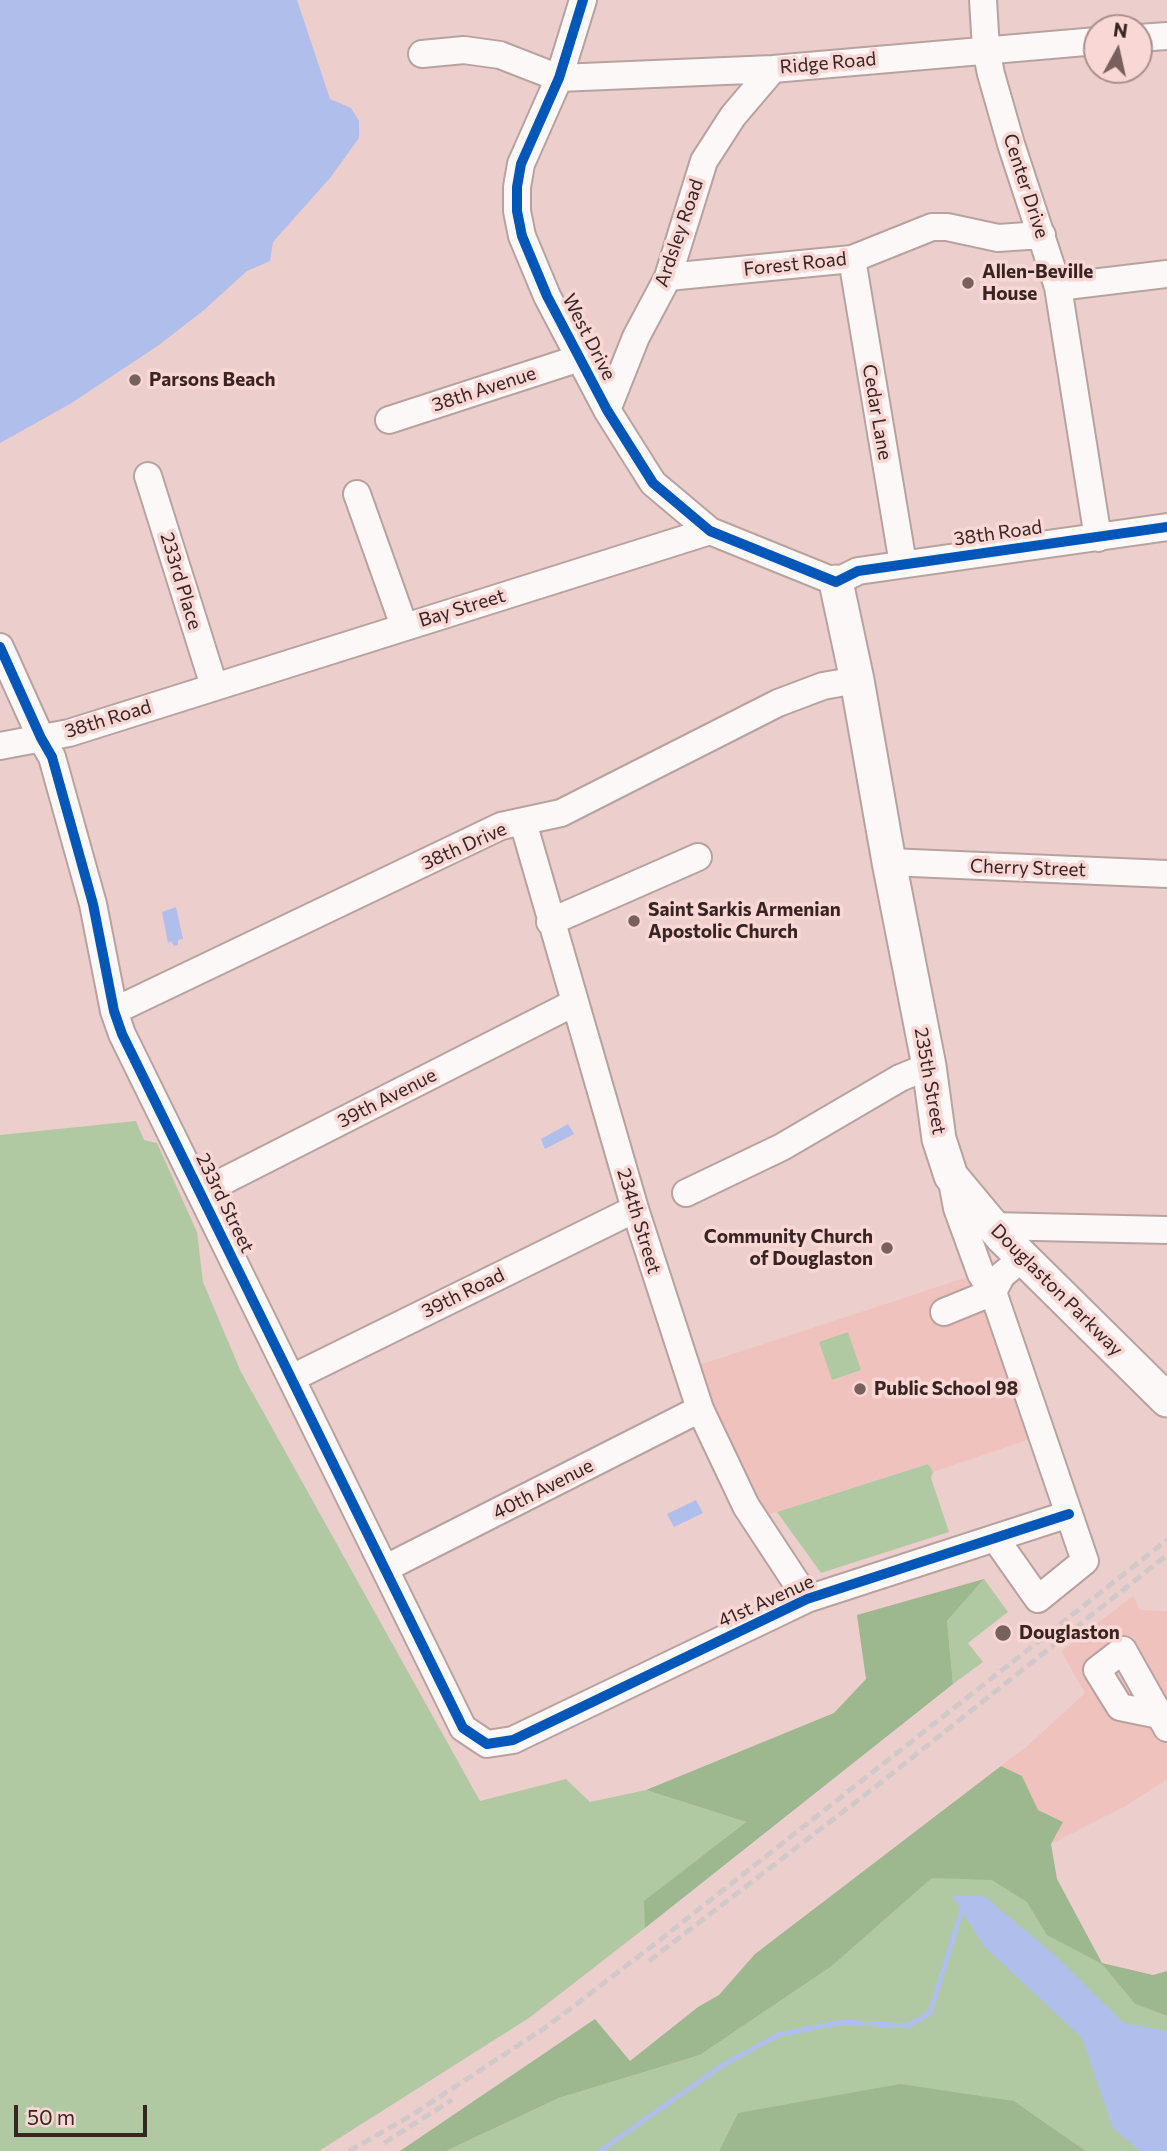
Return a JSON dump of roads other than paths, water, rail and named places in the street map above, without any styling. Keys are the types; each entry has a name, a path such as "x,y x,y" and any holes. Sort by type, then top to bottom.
{"main road":[{"name":"235th Street","path":"836,582 857,680 929,1066 939,1139 951,1176"},
{"name":"Douglaston Parkway","path":"951,1176 991,1226 1167,1401"}],"street":[{"name":"West Drive","path":"583,0 559,78 521,164 517,187 517,211 522,236 547,296 607,410 653,483 710,531 836,582"},
{"name":"Center Drive","path":"983,0 986,49 1011,144 1058,287 1098,538"},
{"name":"Ridge Road","path":"559,78 773,69 1083,42"},
{"path":"422,54 464,50 500,55 559,78"},
{"name":"Ardsley Road","path":"607,410 636,337 668,277 704,162 733,116 773,69"},
{"name":"Forest Road","path":"668,277 852,259 932,227 947,227 998,237 1042,235"},
{"name":"Cedar Lane","path":"852,259 903,564"},
{"path":"1058,287 1167,274"},
{"name":"38th Avenue","path":"389,420 580,358"},
{"name":"233rd Place","path":"148,476 214,686"},
{"path":"357,494 404,626"},
{"name":"38th Road","path":"836,582 858,571 1167,527"},
{"name":"Bay Street","path":"214,686 710,531"},
{"name":"233rd Street","path":"0,647 52,757 93,904 114,1011 122,1034 463,1727 487,1744"},
{"name":"38th Drive","path":"114,1011 501,826 561,813 778,703 823,686 857,680"},
{"name":"38th Road","path":"0,746 69,733 214,686"},
{"name":"234th Street","path":"523,822 635,1209 700,1409 746,1506 807,1599"},
{"path":"550,922 698,857"},
{"name":"Cherry Street","path":"889,862 1167,874"},
{"name":"39th Avenue","path":"200,1193 574,1003"},
{"path":"687,1193 782,1147 900,1078 929,1066"},
{"name":"235th Street","path":"951,1176 957,1208 981,1274 993,1292 1085,1561 1038,1599 995,1538"},
{"name":"39th Road","path":"292,1378 635,1209"},
{"path":"991,1226 1167,1230"},
{"path":"944,1312 993,1292 1002,1275 1023,1258"},
{"name":"40th Avenue","path":"386,1568 700,1409"},
{"name":"41st Avenue","path":"487,1744 513,1740 807,1599 1069,1514"},
{"path":"1124,1650 1163,1721"}],"water":[{"path":"0,0 297,0 330,99 351,108 359,121 359,138 330,178 273,242 270,261 247,271 204,310 159,345 70,404 0,443"},
{"path":"176,907 183,939 178,940 178,945 174,946 171,941 168,943 162,912"},
{"path":"568,1124 574,1134 545,1149 541,1139"},
{"path":"696,1500 703,1513 674,1527 667,1514"},
{"path":"952,1896 984,1896 1055,1955 1124,2023 1167,2031 1167,2151 1140,2151 1113,2128 1082,2038 985,1947"}],"waterway":[{"path":"600,2151 720,2067 778,2035 843,2022 908,2026 930,2013 962,1910 967,1910"}],"railway":[{"path":"349,2151 412,2115 549,2025 1167,1540"},
{"path":"649,1961 879,1784 1167,1555"},
{"path":"384,2143 452,2100"}],"place":[{"name":"Allen-Beville House","path":"968,283"},
{"name":"Parsons Beach","path":"135,380"},
{"name":"Saint Sarkis Armenian Apostolic Church","path":"634,921"},
{"name":"Community Church of Douglaston","path":"887,1248"},
{"name":"Public School 98","path":"860,1389"},
{"name":"Douglaston","path":"1003,1633"}]}
